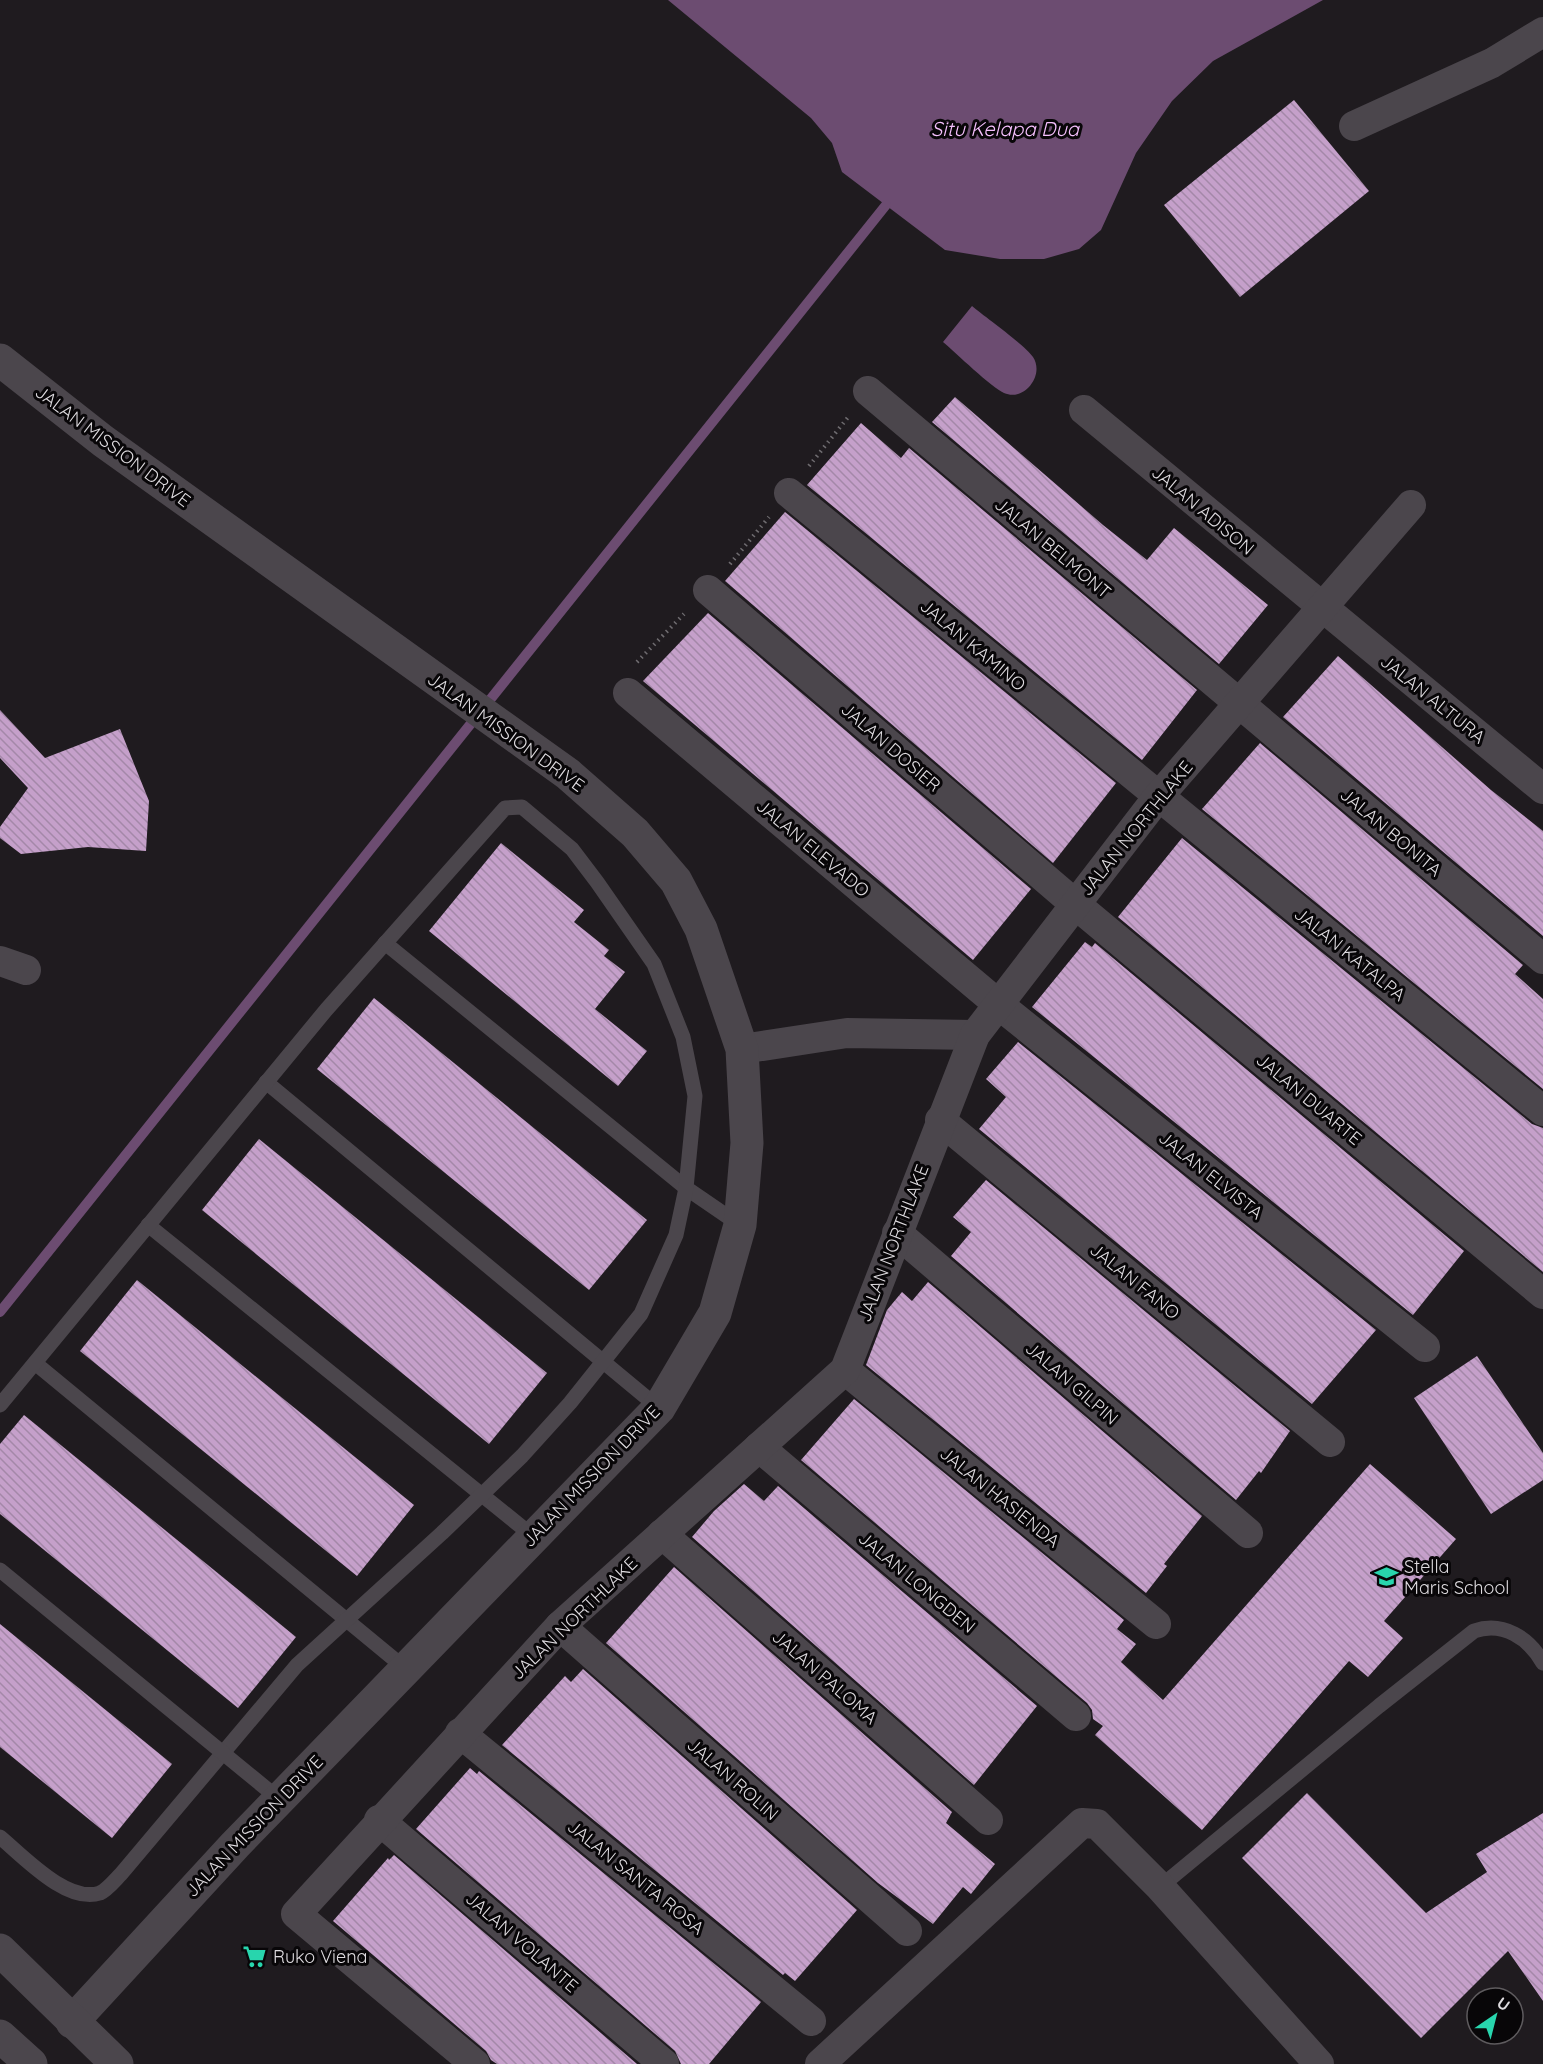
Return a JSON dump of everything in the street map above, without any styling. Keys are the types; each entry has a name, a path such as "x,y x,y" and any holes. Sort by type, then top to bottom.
{"street":[{"path":"1354,126 1492,63 1543,32"},
{"name":"JALAN MISSION DRIVE","path":"0,360 103,441 435,681 568,774 635,833 676,881 701,929 742,1049 747,1143 740,1225 716,1313 659,1408 279,1799 72,2022"},
{"name":"JALAN BELMONT","path":"868,391 1239,705"},
{"name":"JALAN ADISON","path":"1083,410 1323,609"},
{"name":"JALAN KAMINO","path":"789,493 1158,797"},
{"name":"JALAN NORTHLAKE","path":"475,2064 296,1914 379,1820 560,1626 845,1370 940,1120 975,1035 1158,797 1411,506"},
{"name":"JALAN DOSIER","path":"708,590 1075,903"},
{"name":"JALAN ALTURA","path":"1323,609 1543,789"},
{"name":"JALAN ELEVADO","path":"628,693 998,1004"},
{"name":"JALAN BONITA","path":"1239,705 1543,959"},
{"name":"JALAN KATALPA","path":"1158,797 1543,1111"},
{"name":"JALAN DUARTE","path":"1075,903 1543,1294"},
{"name":"JALAN ELVISTA","path":"998,1004 1425,1347"},
{"path":"742,1049 848,1033 975,1035"},
{"name":"JALAN FANO","path":"940,1120 1330,1442"},
{"name":"JALAN GILPIN","path":"897,1233 1248,1533"},
{"name":"JALAN HASIENDA","path":"845,1370 1156,1624"},
{"name":"JALAN LONGDEN","path":"759,1448 1076,1716"},
{"name":"JALAN PALOMA","path":"662,1534 988,1820"},
{"name":"JALAN ROLIN","path":"560,1626 906,1931"},
{"name":"JALAN SANTA ROSA","path":"460,1733 811,2021"},
{"name":"JALAN VOLANTE","path":"379,1820 664,2064"},
{"path":"820,2064 1082,1823 1097,1824 1160,1887 1319,2064"},
{"path":"0,1950 117,2064"},
{"path":"0,2036 31,2064"}],"lane":[{"path":"0,1405 266,1082 385,943 506,808 522,807 549,828 578,857 654,964 683,1037 695,1096 686,1188 676,1235 641,1314 522,1456 297,1665 121,1874 101,1892 81,1895 53,1881 0,1837"},
{"path":"385,943 686,1188 740,1225"},
{"path":"266,1082 604,1360 659,1408"},
{"path":"148,1225 534,1537"},
{"path":"34,1363 406,1669"},
{"path":"0,1569 279,1799"},
{"path":"1160,1887 1379,1706 1474,1631 1494,1628 1514,1633 1535,1649 1543,1663"}],"path":[{"path":"628,693 625,683 634,666 708,590 789,493 868,391"}],"water":[{"name":"Situ Kelapa Dua","path":"668,0 1323,0 1213,61 1172,101 1136,153 1101,230 1079,249 1044,259 1000,259 945,250 842,172 832,143 811,118"},
{"path":"972,306 1014,338 1033,357 1036,364 1034,379 1019,394 1011,395 998,390 943,342"}],"building":[{"path":"1294,100 1369,191 1240,297 1164,205"},
{"path":"955,397 1147,560 1174,528 1268,605 1219,664 932,422"},
{"path":"861,423 901,458 909,448 1197,690 1142,760 807,485"},
{"path":"785,512 1116,783 1053,863 725,581"},
{"path":"708,613 1031,889 973,960 643,681"},
{"path":"1338,656 1491,790 1543,831 1543,936 1283,717"},
{"path":"0,710 45,758 120,729 149,801 146,851 88,847 21,854 0,838 0,827 28,788 0,758"},
{"path":"1260,743 1523,965 1515,974 1543,999 1543,1089 1202,809"},
{"path":"1182,838 1532,1124 1543,1128 1543,1272 1118,917"},
{"path":"501,843 584,910 574,922 609,950 604,956 625,972 595,1009 647,1051 618,1086 429,931"},
{"path":"1085,942 1092,947 1095,943 1464,1251 1413,1315 1032,1007"},
{"path":"374,998 647,1220 589,1290 317,1069"},
{"path":"1018,1042 1376,1330 1312,1404 979,1129 1006,1097 986,1079"},
{"path":"259,1139 547,1373 489,1444 202,1210"},
{"path":"986,1180 1290,1431 1261,1473 1259,1471 1236,1500 951,1256 971,1232 953,1217"},
{"path":"137,1280 414,1505 357,1576 80,1351"},
{"path":"928,1282 1202,1516 1164,1564 1167,1566 1146,1593 866,1365 887,1310 902,1292 912,1301"},
{"path":"1477,1356 1543,1453 1543,1480 1491,1514 1414,1398"},
{"path":"854,1399 1124,1620 1117,1629 1136,1644 1121,1662 1163,1700 1370,1464 1456,1539 1384,1621 1403,1638 1368,1677 1349,1661 1202,1830 1095,1735 1103,1726 1093,1719 1092,1710 1087,1703 801,1460"},
{"path":"24,1415 296,1637 238,1708 0,1514 0,1444"},
{"path":"744,1484 764,1501 778,1486 1037,1706 974,1785 692,1537 714,1511"},
{"path":"674,1567 952,1812 946,1823 995,1864 971,1894 963,1887 933,1924 878,1883 606,1643"},
{"path":"0,1624 172,1764 112,1838 0,1747"},
{"path":"583,1669 857,1910 795,1981 785,1973 783,1975 502,1745 565,1676 571,1682"},
{"path":"470,1768 477,1774 479,1771 761,2002 709,2064 681,2064 675,2051 416,1829"},
{"path":"1307,1793 1426,1913 1487,1872 1476,1854 1543,1813 1543,2001 1508,1951 1473,1986 1465,1986 1465,1994 1421,2038 1242,1858"},
{"path":"394,1855 637,2064 497,2064 491,2060 486,2051 333,1921 388,1858 389,1860"}],"waterway":[{"path":"0,1312 886,205"}],"place":[{"name":"Stella Maris School","path":"1386,1576"},
{"name":"Ruko Viena","path":"255,1956"}]}
